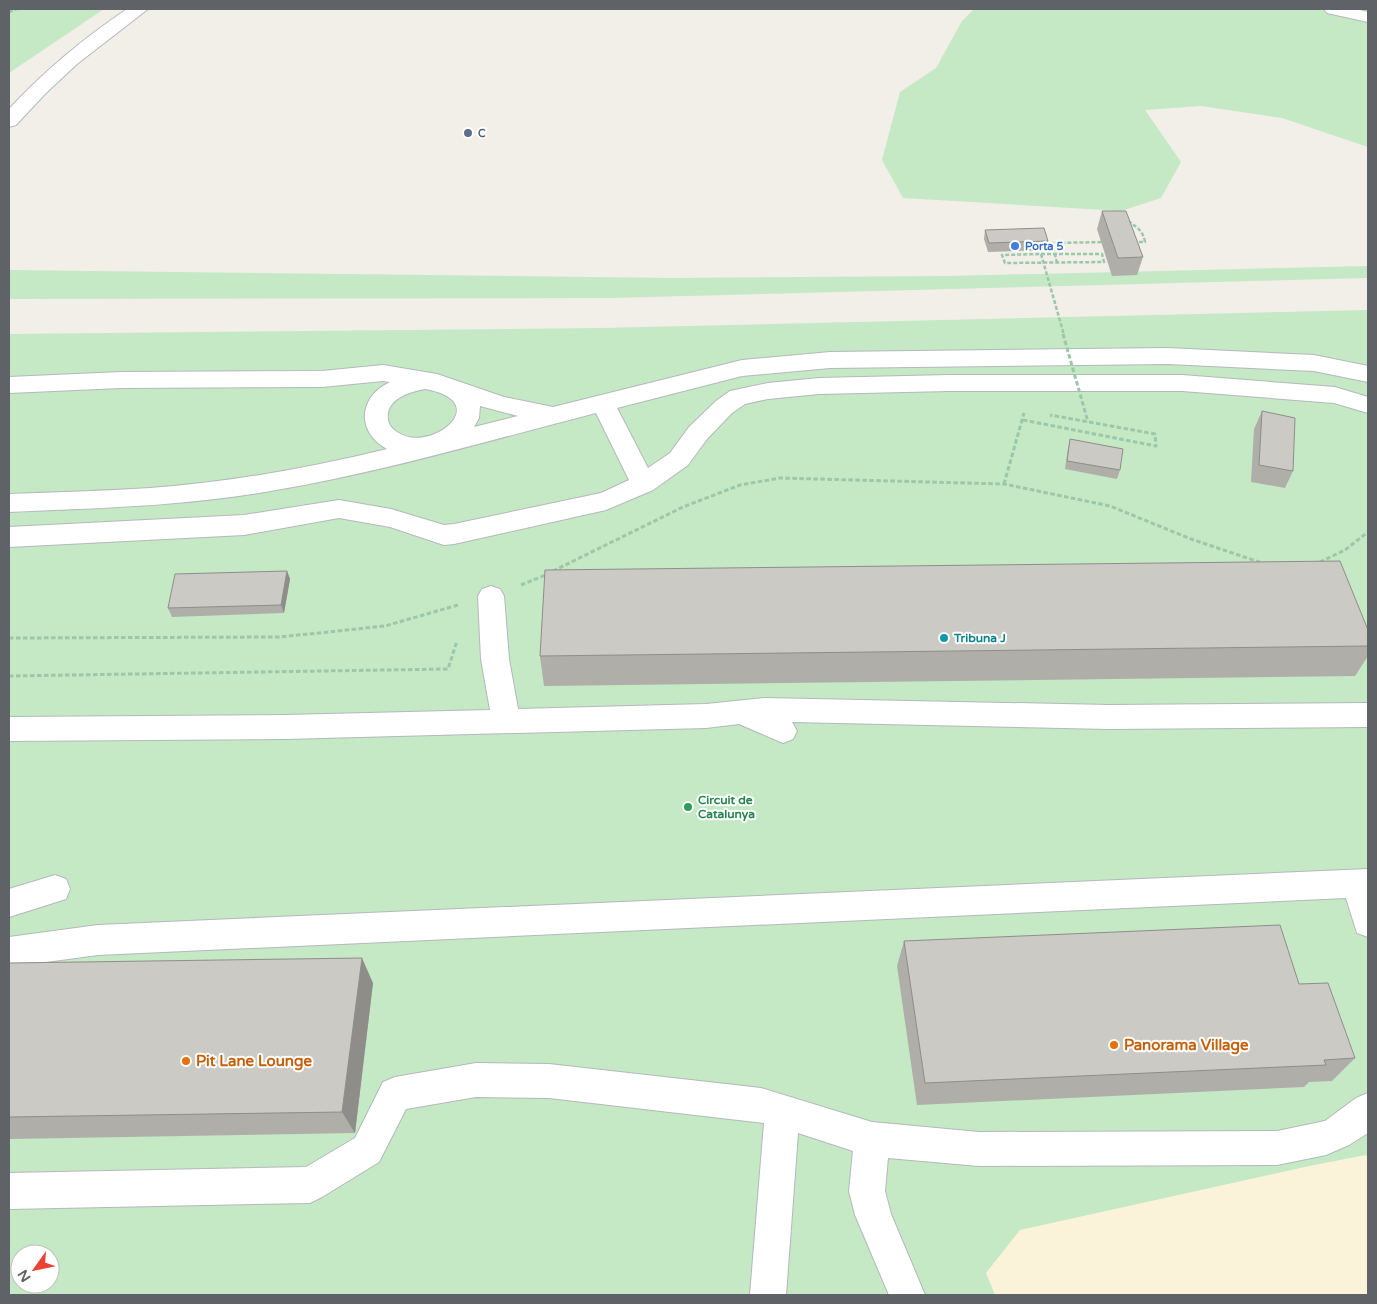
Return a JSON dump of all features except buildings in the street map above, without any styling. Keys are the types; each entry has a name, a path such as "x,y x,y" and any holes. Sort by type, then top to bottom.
{"street":[{"path":"9,121 65,66 92,43 139,9"},
{"path":"1333,9 1368,17"},
{"path":"9,504 217,490 369,462 603,404 695,378 742,368 830,360 1168,356 1314,363 1368,374"},
{"path":"9,385 121,380 322,379 383,373 447,386 500,404 559,415"},
{"path":"322,379 364,397 376,415"},
{"path":"413,383 447,386 468,403 470,411 467,420 454,436 432,445 407,446 386,438 376,423 376,415 378,406 392,392 413,383"},
{"path":"9,537 244,525 338,509 391,518 434,533 449,535 606,500 644,484 680,459 698,433 724,406 738,397 768,391 819,386 949,383 1182,383 1335,395 1368,405"},
{"path":"603,404 644,484"},
{"path":"491,596 495,671 507,720"},
{"path":"9,729 285,727 706,716 765,710 1110,717 1368,715"},
{"path":"741,712 782,731"},
{"path":"9,952 108,939 1363,883 1368,922"},
{"path":"9,903 55,889"},
{"path":"9,1191 310,1185 367,1150 395,1094 476,1080 549,1081 761,1105 872,1139 979,1149 1277,1148 1314,1143 1346,1128 1367,1113"},
{"path":"768,1295 782,1111"},
{"path":"872,1139 867,1191 873,1215 908,1295"}],"path":[{"path":"9,12 17,9"},
{"path":"1120,216 1138,227 1144,235 1144,242 1128,242"},
{"path":"1057,263 1052,243 1111,242"},
{"path":"1002,254 1042,254 1102,254 1104,262 1005,264 1002,254"},
{"path":"1042,254 1088,422"},
{"path":"1004,484 1023,420 1024,410"},
{"path":"1023,420 1156,446 1155,434 1042,413"},
{"path":"9,638 280,637 385,626 491,596 536,579 683,508 740,484 780,478 1004,484 1110,506 1191,539 1264,563"},
{"path":"1314,563 1323,561 1345,550 1368,532"},
{"path":"9,676 448,669"}],"green space":[{"path":"9,9 104,9 9,73"},
{"path":"974,9 1368,9 1368,147 1282,118 1201,106 1145,110 1181,162 1161,198 1121,211 903,198 882,160 900,92 936,68 962,21"},
{"path":"1368,266 1368,278 610,298 9,299 9,270 671,278 950,276"},
{"name":"Circuit de Catalunya","path":"1368,310 1368,1295 9,1295 9,334 600,328"}],"sand":[{"path":"1366,1155 1368,1158 1368,1295 995,1295 986,1273 1020,1230"}],"place":[{"name":"C","path":"468,133"},
{"name":"Porta 5","path":"1015,246"},
{"name":"Tribuna J","path":"944,638"},
{"name":"Circuit de Catalunya","path":"688,807"},
{"name":"Panorama Village","path":"1114,1045"},
{"name":"Pit Lane Lounge","path":"186,1061"}]}
